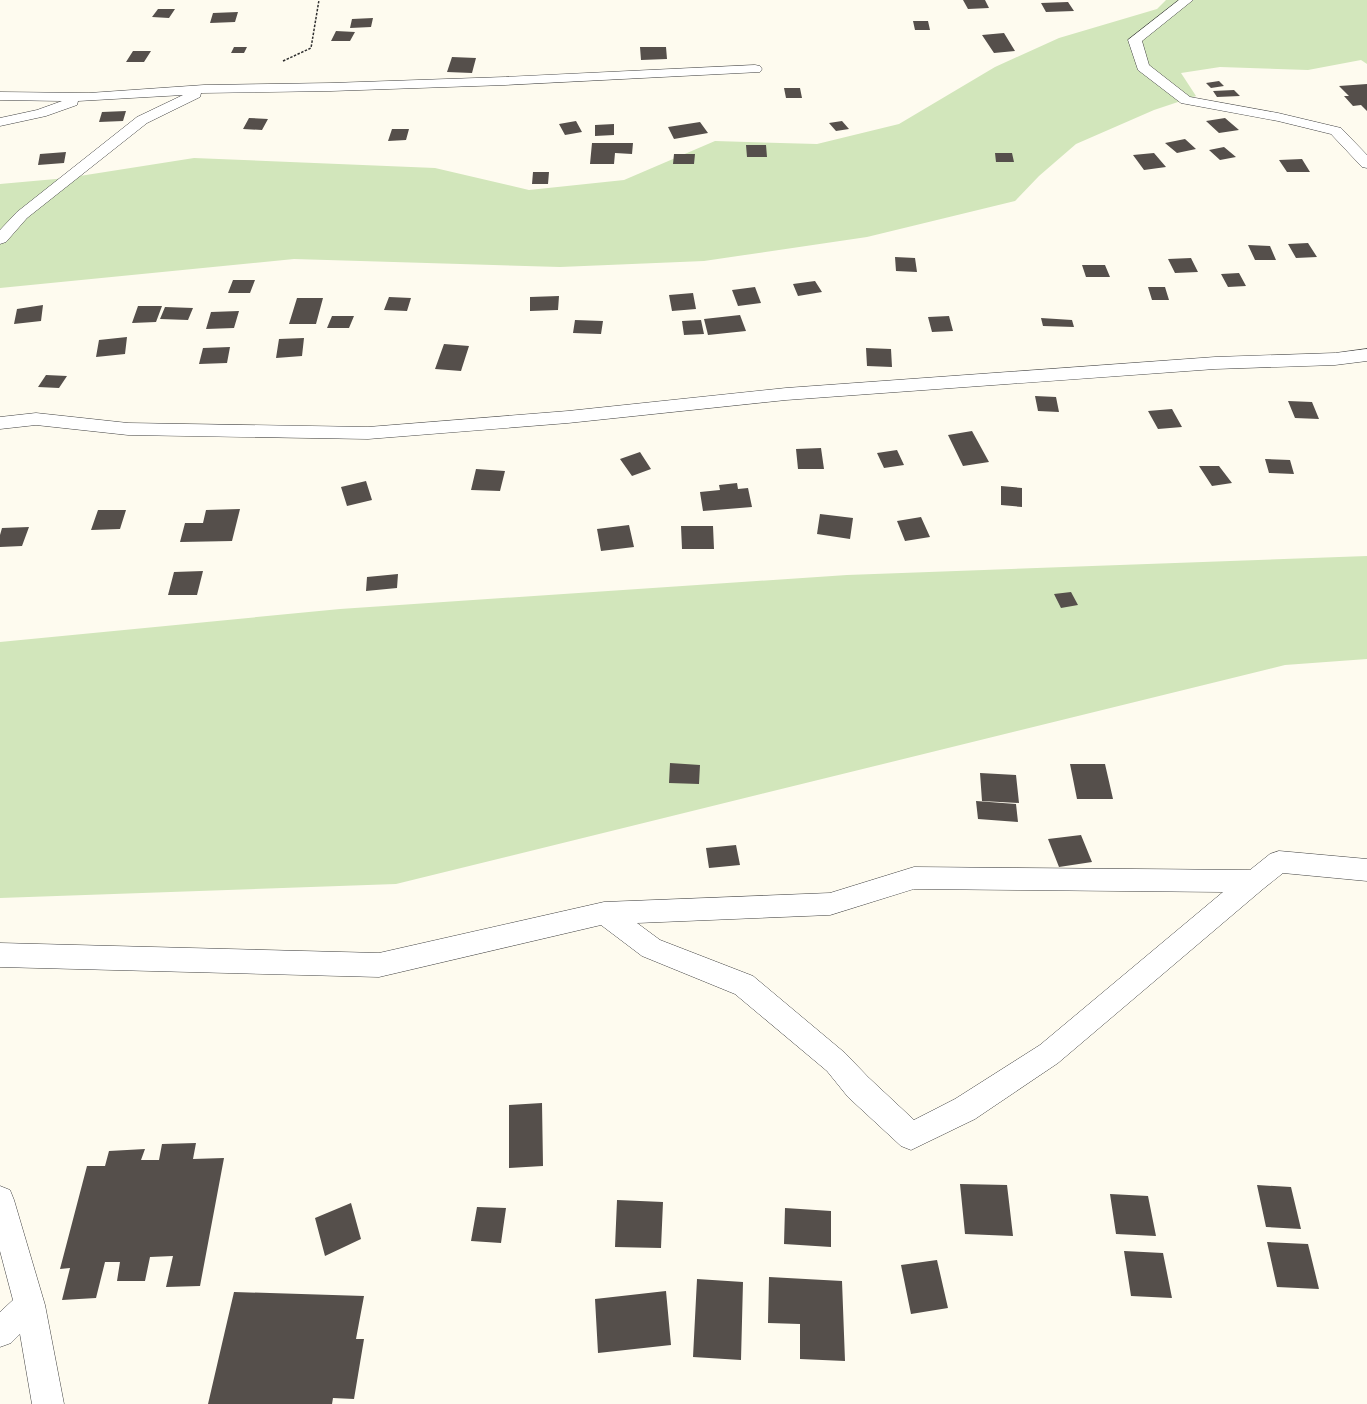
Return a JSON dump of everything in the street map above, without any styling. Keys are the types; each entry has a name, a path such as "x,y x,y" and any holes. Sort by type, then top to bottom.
{"street":[{"path":"1187,0 1135,40 1144,67 1186,100 1278,117 1336,131 1367,164"},
{"path":"0,96 89,97 204,89 338,87 755,69"},
{"path":"0,239 22,215 142,120 204,89"},
{"path":"0,122 41,113 89,97"},
{"path":"0,423 36,419 128,429 368,433 568,417 786,394 1215,363 1335,359 1367,355"},
{"path":"604,913 651,948 744,985 836,1062 858,1087 911,1136 965,1109 1049,1054 1254,881 1280,862 1367,870"},
{"path":"0,955 379,966 604,913 830,904 914,878 1254,881"},
{"path":"0,1200 30,1306 48,1404"},
{"path":"0,1332 30,1306"}],"path":[{"path":"279,63 311,48 319,0"}],"green space":[{"path":"1166,0 1367,0 1367,64 1361,60 1308,70 1220,67 1181,73 1196,96 1154,110 1076,144 1039,176 1015,201 867,237 704,261 560,267 294,259 0,288 0,184 67,178 194,158 435,168 529,190 624,180 715,141 817,144 899,124 995,67 1059,38 1157,9"},
{"path":"1367,556 1367,659 1285,665 396,884 0,898 0,642 340,609 847,575"}],"building":[{"path":"963,0 985,0 989,8 968,9"},
{"path":"1068,2 1074,11 1046,12 1041,3"},
{"path":"158,9 175,9 169,18 152,17"},
{"path":"238,12 235,22 210,23 213,13"},
{"path":"373,18 371,27 350,28 352,19"},
{"path":"913,21 928,21 930,30 915,30"},
{"path":"336,31 355,32 350,41 331,41"},
{"path":"1004,33 1015,51 994,53 982,35"},
{"path":"234,47 247,47 244,53 231,53"},
{"path":"640,47 666,47 667,59 641,60"},
{"path":"133,51 151,51 144,62 126,62"},
{"path":"452,57 476,58 472,73 447,72"},
{"path":"1219,81 1224,86 1211,88 1206,83"},
{"path":"1367,84 1367,111 1361,105 1353,106 1344,96 1349,96 1339,86"},
{"path":"784,88 800,88 802,98 786,98"},
{"path":"1234,90 1240,96 1217,97 1213,91"},
{"path":"126,111 123,121 99,122 102,112"},
{"path":"249,118 268,119 262,130 243,129"},
{"path":"1225,118 1239,130 1219,133 1206,121"},
{"path":"576,121 582,132 565,135 559,124"},
{"path":"842,121 849,129 836,131 829,123"},
{"path":"700,122 708,133 674,139 668,127"},
{"path":"614,124 614,135 595,136 595,125"},
{"path":"392,129 409,129 406,140 388,141"},
{"path":"1185,139 1196,149 1177,153 1165,143"},
{"path":"592,143 633,143 632,154 615,153 614,164 590,164"},
{"path":"746,145 766,145 767,157 747,157"},
{"path":"1224,147 1236,157 1220,160 1209,150"},
{"path":"66,152 64,163 38,165 40,154"},
{"path":"995,153 1012,153 1014,162 996,162"},
{"path":"1154,153 1166,167 1144,170 1133,155"},
{"path":"674,154 695,154 694,164 673,164"},
{"path":"1302,159 1310,172 1287,172 1279,160"},
{"path":"533,172 549,172 548,184 532,184"},
{"path":"1308,243 1317,257 1296,258 1288,244"},
{"path":"1248,245 1270,246 1276,260 1255,260"},
{"path":"895,257 915,258 917,272 896,271"},
{"path":"1191,258 1198,272 1175,273 1168,259"},
{"path":"1082,265 1105,265 1110,277 1086,277"},
{"path":"1239,273 1246,286 1228,287 1221,274"},
{"path":"233,280 255,280 250,293 228,293"},
{"path":"815,281 822,292 798,296 793,284"},
{"path":"755,287 761,303 738,306 732,290"},
{"path":"1148,287 1165,287 1169,300 1152,300"},
{"path":"693,293 696,309 672,311 669,295"},
{"path":"559,296 558,310 530,311 530,297"},
{"path":"389,297 411,298 407,311 384,310"},
{"path":"297,298 323,298 316,324 289,324"},
{"path":"43,305 41,321 14,324 17,309"},
{"path":"138,306 162,306 156,322 132,323"},
{"path":"165,307 193,308 188,320 160,319"},
{"path":"239,311 234,328 206,329 211,312"},
{"path":"740,315 746,331 708,335 704,319"},
{"path":"332,316 354,316 349,328 327,328"},
{"path":"949,316 953,331 932,332 928,317"},
{"path":"1041,318 1072,320 1074,327 1043,326"},
{"path":"575,320 603,321 601,334 573,333"},
{"path":"701,320 704,334 684,335 682,321"},
{"path":"127,337 125,354 96,357 99,340"},
{"path":"304,338 302,356 276,358 279,339"},
{"path":"444,344 469,346 461,371 435,369"},
{"path":"230,347 227,363 199,364 203,348"},
{"path":"866,348 891,349 892,367 867,366"},
{"path":"46,375 67,376 59,388 38,387"},
{"path":"1035,396 1056,397 1059,412 1038,411"},
{"path":"1288,401 1312,402 1319,419 1295,418"},
{"path":"1172,409 1182,427 1158,429 1148,411"},
{"path":"972,431 989,462 963,466 948,435"},
{"path":"821,448 824,469 798,469 796,449"},
{"path":"897,450 904,465 884,468 877,453"},
{"path":"640,452 651,469 632,476 620,459"},
{"path":"1265,459 1290,460 1294,474 1269,473"},
{"path":"1199,466 1219,466 1232,483 1212,486"},
{"path":"476,469 505,471 500,491 471,490"},
{"path":"366,481 372,500 347,506 341,487"},
{"path":"737,483 738,489 748,488 752,507 703,511 700,492 720,490 719,485"},
{"path":"1001,486 1022,488 1022,507 1001,505"},
{"path":"240,509 232,541 180,542 185,523 203,523 206,510"},
{"path":"98,510 126,510 120,529 91,530"},
{"path":"820,514 853,518 850,539 817,534"},
{"path":"921,517 930,537 905,541 897,521"},
{"path":"629,525 634,547 601,551 597,529"},
{"path":"681,526 713,526 714,549 682,549"},
{"path":"29,527 22,546 0,547 0,535 2,528"},
{"path":"203,571 197,595 168,595 174,572"},
{"path":"398,574 397,588 366,591 367,577"},
{"path":"1071,592 1078,605 1061,608 1054,594"},
{"path":"670,763 700,765 699,784 669,783"},
{"path":"1070,764 1105,764 1113,799 1077,799"},
{"path":"980,773 1016,775 1019,803 982,801"},
{"path":"976,801 1016,804 1018,822 978,819"},
{"path":"1081,835 1092,862 1059,867 1048,839"},
{"path":"736,845 740,865 709,868 706,848"},
{"path":"542,1103 543,1166 509,1168 509,1105"},
{"path":"196,1143 193,1159 224,1158 200,1286 166,1287 173,1256 150,1257 145,1281 117,1281 120,1262 105,1262 96,1298 62,1300 70,1268 60,1269 87,1166 105,1166 109,1151 145,1149 141,1160 159,1160 162,1144"},
{"path":"960,1184 1007,1185 1013,1236 965,1234"},
{"path":"1257,1185 1291,1187 1301,1229 1266,1227"},
{"path":"1110,1194 1148,1196 1156,1236 1116,1234"},
{"path":"617,1200 663,1202 661,1248 615,1247"},
{"path":"351,1203 361,1239 325,1256 315,1218"},
{"path":"477,1207 506,1208 501,1243 471,1241"},
{"path":"785,1208 831,1211 831,1247 784,1244"},
{"path":"1267,1242 1308,1244 1319,1289 1277,1287"},
{"path":"1124,1251 1163,1253 1172,1298 1131,1296"},
{"path":"937,1260 948,1308 911,1314 901,1265"},
{"path":"769,1277 842,1281 845,1361 800,1359 800,1324 768,1323"},
{"path":"697,1279 743,1282 741,1360 693,1357"},
{"path":"666,1291 671,1345 598,1353 595,1299"},
{"path":"234,1292 364,1296 356,1339 364,1339 354,1399 333,1398 332,1404 208,1404"}]}
